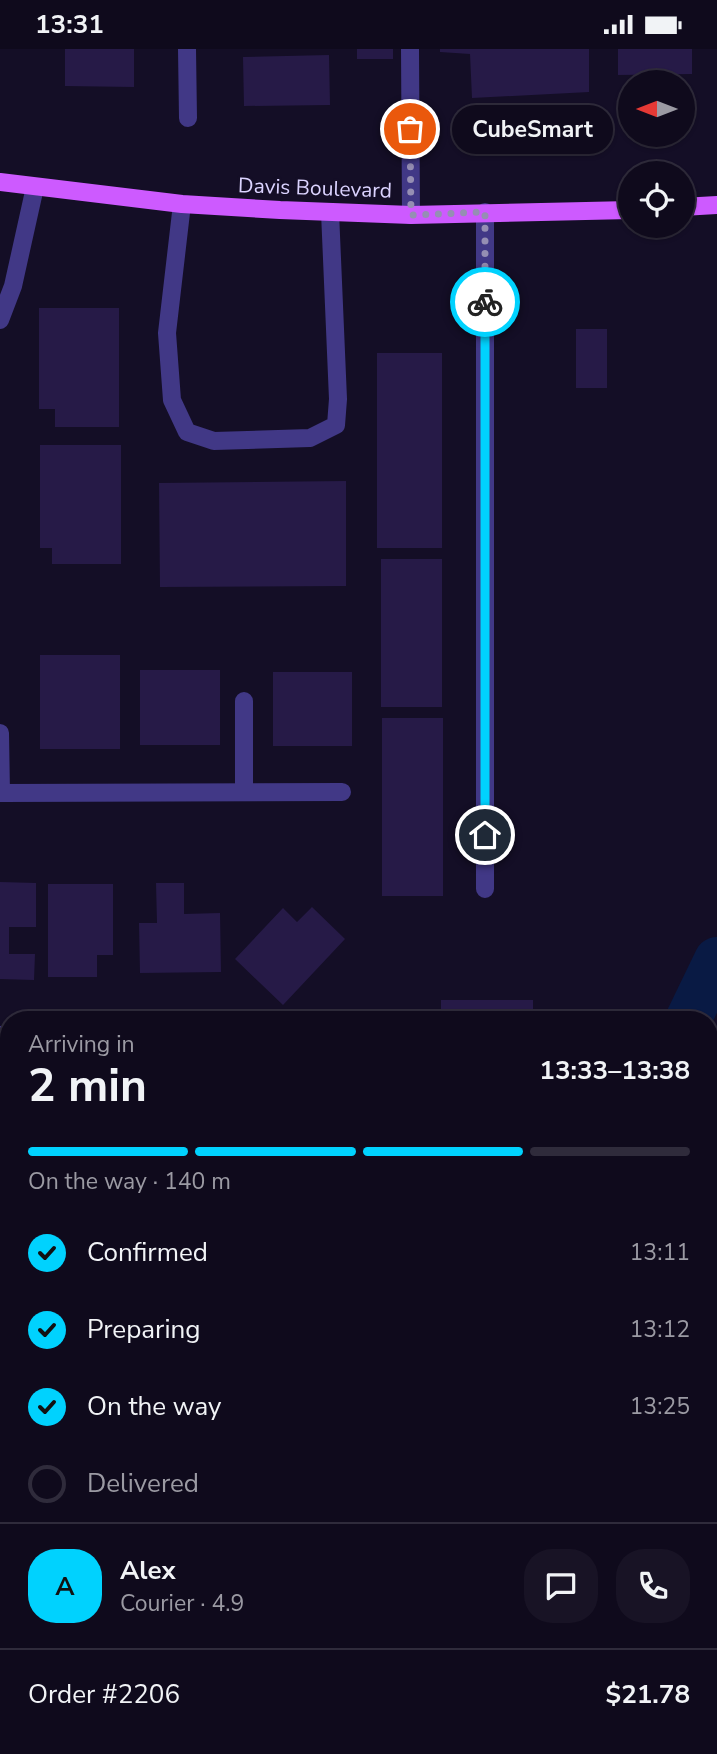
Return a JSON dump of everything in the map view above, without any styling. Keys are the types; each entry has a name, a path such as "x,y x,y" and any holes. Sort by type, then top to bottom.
{"main road":[{"name":"Davis Boulevard","path":"0,182 181,204 330,212 411,215 618,210"},
{"path":"695,206 717,205"}],"street":[{"path":"187,49 188,118"},
{"path":"410,49 411,215"},
{"path":"0,320 13,286 35,187"},
{"path":"181,204 167,333 172,400 187,432 215,441 310,438 336,425 338,399 330,212"},
{"path":"485,212 485,889"},
{"path":"244,701 244,792"},
{"path":"0,733 0,793 342,792"}],"building":[{"path":"65,49 134,49 134,87 65,86"},
{"path":"357,49 393,49 393,59 357,59"},
{"path":"440,49 589,49 589,92 472,98 470,54 440,52"},
{"path":"618,49 692,49 692,70 618,70"},
{"path":"329,55 330,105 244,106 243,57"},
{"path":"39,308 119,308 119,427 55,427 55,409 39,409"},
{"path":"576,329 607,329 607,388 576,388"},
{"path":"377,353 442,353 442,548 377,548"},
{"path":"40,445 121,445 121,564 52,564 52,548 40,548"},
{"path":"346,481 346,586 160,587 159,483"},
{"path":"381,559 442,559 442,707 381,707"},
{"path":"40,655 120,655 120,749 40,749"},
{"path":"140,670 220,670 220,745 140,745"},
{"path":"273,672 352,672 352,746 273,746"},
{"path":"382,718 443,718 443,896 382,896"},
{"path":"0,882 36,883 36,927 9,927 9,954 35,954 34,980 0,979"},
{"path":"156,883 184,883 184,914 220,913 221,972 140,973 139,923 157,923"},
{"path":"48,884 113,884 113,955 97,955 97,977 48,977"},
{"path":"312,907 345,939 283,1005 235,959 283,908 297,922"},
{"path":"441,1000 533,1000 533,1011 441,1011"}],"waterway":[{"path":"692,1011 717,960"}],"way so far":[{"path":"410,129 411,215 485,212 485,302"}],"place":[{"name":"CubeSmart","path":"410,129"}],"route":[{"path":"485,302 485,835"}]}
